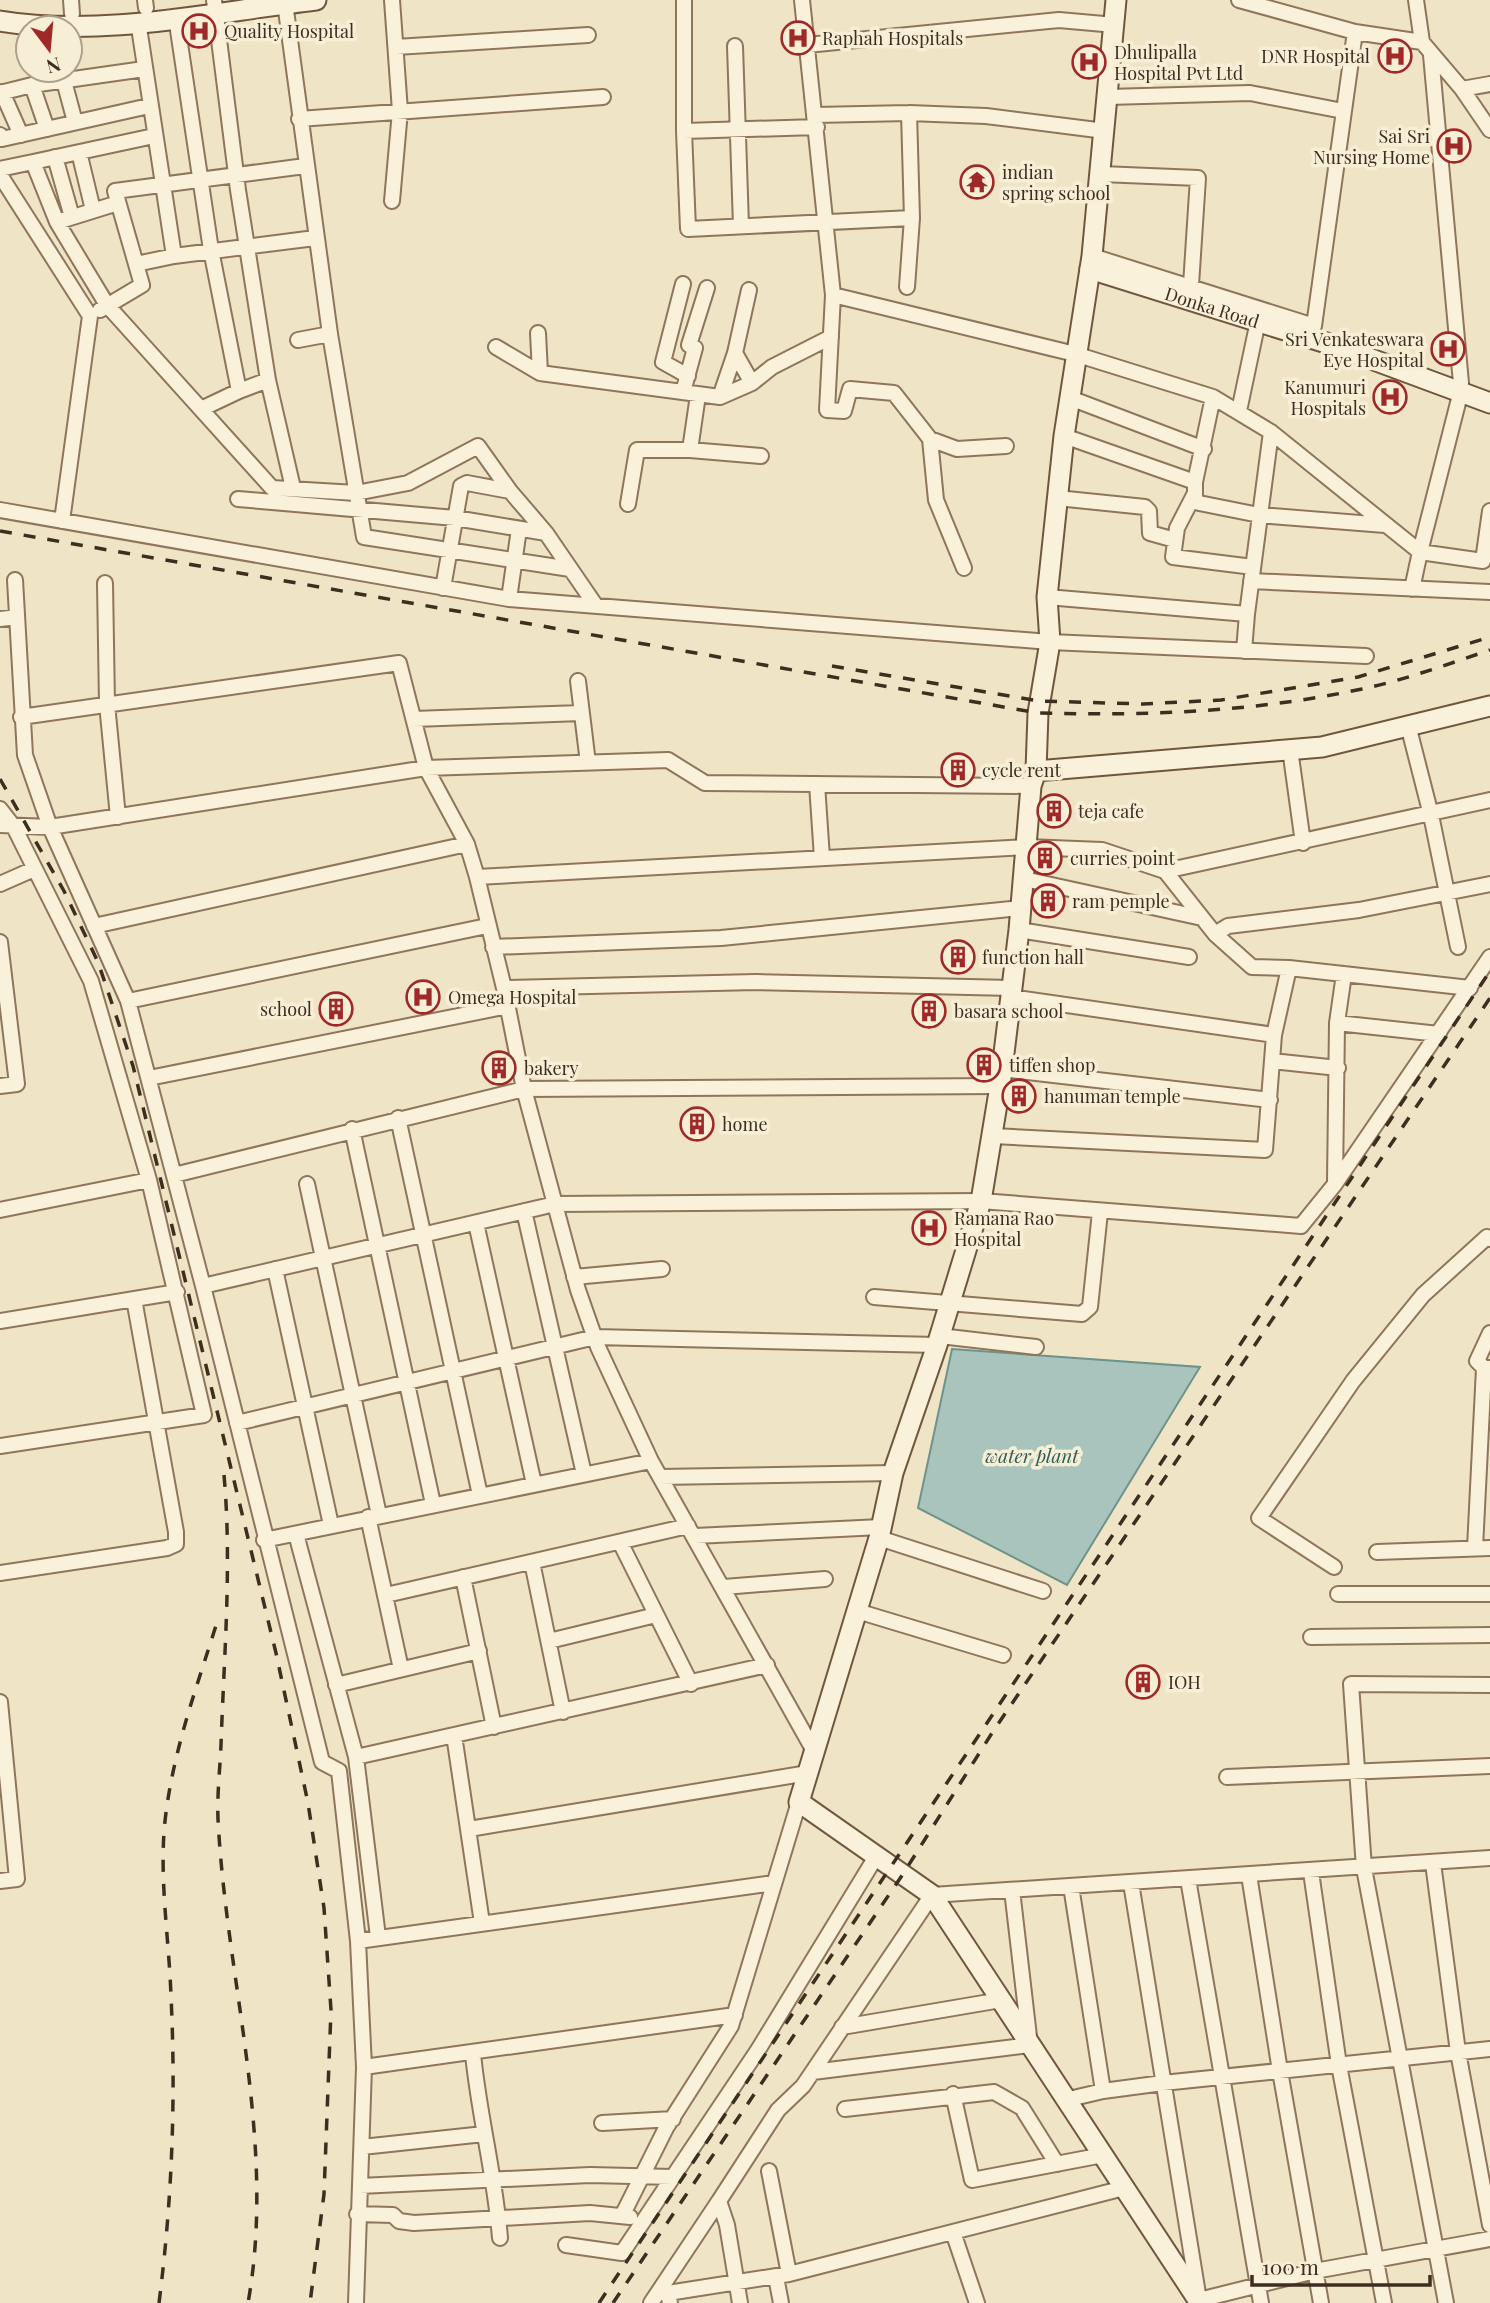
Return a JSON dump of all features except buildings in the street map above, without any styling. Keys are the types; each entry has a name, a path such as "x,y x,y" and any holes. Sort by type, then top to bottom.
{"main road":[{"path":"0,21 52,27 143,10 213,4 285,4 316,0"},
{"path":"1116,0 1091,262 1075,354 1057,498 1047,597 1050,642 1038,713 1019,930 993,1136 981,1200 893,1473 880,1532 799,1801 932,1895 1199,2301"},
{"path":"0,9 72,7 143,10 176,17 213,4"},
{"name":"Donka Road","path":"1091,262 1258,321 1490,395"},
{"name":"Donka Road","path":"1314,326 1461,387 1490,402"},
{"path":"1033,779 1322,747 1490,706"}],"street":[{"path":"392,0 400,111 392,201"},
{"path":"684,0 684,131 688,229 912,218"},
{"path":"802,0 833,295 827,410 844,411 850,389 894,393 930,439 957,449 1006,446"},
{"path":"1239,0 1355,32 1422,42"},
{"path":"1416,0 1422,42 1462,89 1490,130"},
{"path":"213,4 268,380 293,488"},
{"path":"285,4 305,166 364,537 570,569"},
{"path":"143,10 144,69 174,256"},
{"path":"176,17 211,250 239,391"},
{"path":"807,45 1059,20 1115,24"},
{"path":"1314,326 1355,32"},
{"path":"396,47 588,35"},
{"path":"735,46 741,226"},
{"path":"1412,589 1461,387 1432,55"},
{"path":"84,78 144,69"},
{"path":"21,135 1,92 40,84"},
{"path":"65,84 75,122"},
{"path":"1462,89 1490,84"},
{"path":"32,85 47,129"},
{"path":"1108,97 1250,93 1343,111"},
{"path":"299,119 603,97"},
{"path":"0,135 2,139 149,106"},
{"path":"684,131 737,130 909,113 986,116 1105,131"},
{"path":"907,288 912,218 909,113"},
{"path":"0,169 154,136"},
{"path":"79,152 93,210"},
{"path":"55,158 72,217"},
{"path":"33,162 57,222 107,305 272,488 356,493 408,483 478,446 510,491 546,533 596,606"},
{"path":"90,316 142,285 115,191 305,166"},
{"path":"0,174 90,316 62,521"},
{"path":"1101,174 1198,178 1191,285"},
{"path":"57,222 118,202"},
{"path":"136,264 211,250 316,238"},
{"name":"Donka Road","path":"1091,262 1191,285 1314,326"},
{"path":"683,284 663,362 688,376"},
{"path":"690,450 691,393 688,376 695,348 688,345 707,288"},
{"path":"720,397 735,353 749,290"},
{"path":"833,295 1075,354 1213,397 1271,432 1420,552 1483,561 1490,511"},
{"path":"1239,411 1258,321"},
{"path":"538,333 540,373"},
{"path":"298,340 330,334"},
{"path":"496,347 540,373 720,397 752,383 772,367 831,337"},
{"path":"735,353 752,383"},
{"path":"201,409 268,380"},
{"path":"1213,397 1195,489 1177,528 1173,555 1175,559 1252,574 1412,589 1490,592"},
{"path":"1070,398 1204,449"},
{"path":"1244,652 1271,432"},
{"path":"1064,436 1195,489"},
{"path":"930,439 936,500 964,568"},
{"path":"628,503 637,450 690,450 761,456"},
{"path":"443,588 461,486 467,483 510,491"},
{"path":"1195,489 1199,503 1259,515 1385,525"},
{"path":"1057,498 1145,507 1149,511 1150,533 1175,540"},
{"path":"238,499 454,518 546,533"},
{"path":"0,510 509,599 1050,642 1366,656"},
{"path":"509,599 519,529"},
{"path":"15,580 25,755 50,827 128,1001 203,1286 264,1541 322,1762 338,1771 358,1941 364,2067 356,2303"},
{"path":"105,583 107,704 118,817"},
{"path":"1047,597 1247,614"},
{"path":"0,619 17,617"},
{"path":"22,717 399,663 426,768 467,844 477,877 508,1006 524,1089 575,1277 595,1337 651,1461 814,1751"},
{"path":"578,681 588,763"},
{"path":"414,719 581,712"},
{"path":"1408,725 1431,815 1458,947"},
{"path":"1290,749 1303,843"},
{"path":"7,826 50,827 426,768 668,760 705,783 817,784 1033,779"},
{"path":"817,784 822,858"},
{"path":"477,877 1027,847 1102,850 1165,871 1490,800"},
{"path":"0,809 91,981 149,1180 204,1415 0,1446"},
{"path":"94,926 467,844"},
{"path":"0,884 34,869"},
{"path":"1165,871 1215,934 1252,967 1289,968 1470,988"},
{"path":"1024,879 1202,918"},
{"path":"1215,934 1228,926 1359,910 1490,884"},
{"path":"493,947 721,938 1021,908"},
{"path":"128,1001 487,926"},
{"path":"1019,930 1189,957"},
{"path":"0,942 17,1084 0,1086"},
{"path":"203,1286 555,1204 981,1200 1100,1212 1301,1226 1335,1184 1490,957"},
{"path":"993,1136 1265,1150 1274,1035 1289,968"},
{"path":"1335,1184 1339,1068 1337,1023 1344,974"},
{"path":"504,988 756,982 1011,992 1274,1035"},
{"path":"149,1078 508,1006"},
{"path":"1337,1023 1439,1034"},
{"path":"1272,1062 1339,1068"},
{"path":"174,1175 352,1129 524,1089 1001,1077 1270,1100"},
{"path":"398,1118 480,1495"},
{"path":"352,1129 375,1246 433,1504"},
{"path":"0,1210 149,1180"},
{"path":"307,1184 356,1395 386,1595 401,1669"},
{"path":"524,1211 584,1475"},
{"path":"874,1297 1086,1312 1100,1212"},
{"path":"476,1223 534,1484"},
{"path":"1334,1567 1259,1518 1353,1381 1423,1295 1487,1237 1490,1239"},
{"path":"275,1269 331,1525"},
{"path":"575,1277 662,1269"},
{"path":"0,1321 177,1293"},
{"path":"0,1573 167,1548 176,1544 134,1299"},
{"path":"1475,1548 1483,1506 1487,1368 1477,1361 1490,1334"},
{"path":"237,1423 455,1373 595,1337 938,1340 1036,1347"},
{"path":"264,1541 374,1516 651,1461"},
{"path":"660,1477 893,1473"},
{"path":"386,1595 620,1542 691,1531 880,1532 1043,1591"},
{"path":"296,1534 356,1757 378,1937"},
{"path":"620,1542 691,1684"},
{"path":"1377,1552 1490,1548"},
{"path":"532,1562 563,1712"},
{"path":"464,1577 494,1727"},
{"path":"724,1587 825,1578"},
{"path":"1338,1594 1490,1594"},
{"path":"857,1611 1003,1655"},
{"path":"549,1642 656,1615"},
{"path":"1311,1637 1490,1635"},
{"path":"336,1685 479,1651"},
{"path":"356,1757 767,1665"},
{"path":"1446,2303 1364,1868 1351,1684 1490,1685"},
{"path":"0,1702 4,1770 17,1879 0,1881"},
{"path":"454,1735 482,1923"},
{"path":"1227,1776 1490,1766"},
{"path":"469,1829 808,1773"},
{"path":"622,2216 673,2119 731,2026 799,1801"},
{"path":"566,2245 622,2253 758,2050 877,1855"},
{"path":"651,2303 778,2110 813,2071 932,1895 1311,1872 1490,1858"},
{"path":"1433,1863 1458,2052 1490,2225"},
{"path":"1311,1872 1339,2065 1384,2303"},
{"path":"1249,1875 1321,2303"},
{"path":"1188,1879 1261,2303"},
{"path":"358,1941 774,1883"},
{"path":"1130,1883 1199,2301 1258,2283 1490,2239"},
{"path":"1072,1886 1103,2091"},
{"path":"813,2071 1030,2045 1012,1890"},
{"path":"842,2027 1001,2000"},
{"path":"364,2067 473,2054 735,2015"},
{"path":"1065,2100 1103,2091 1220,2076 1490,2049"},
{"path":"473,2054 484,2134 495,2181 500,2238"},
{"path":"845,2109 953,2094 994,2092 1022,2108 1056,2164"},
{"path":"953,2094 972,2180 1102,2155"},
{"path":"602,2123 673,2119"},
{"path":"362,2147 484,2134"},
{"path":"769,2171 783,2275 781,2303"},
{"path":"360,2186 590,2175 673,2177"},
{"path":"670,2303 668,2293 783,2275 1124,2188"},
{"path":"719,2201 727,2225 740,2303"},
{"path":"357,2214 393,2215 399,2221 414,2223 590,2213 645,2218"},
{"path":"953,2232 977,2303"}],"water":[{"name":"water plant","path":"952,1349 1200,1367 1067,1585 918,1508"}],"railway":[{"path":"0,531 1038,713 1161,713 1281,703 1378,685 1490,650"},
{"path":"832,666 1039,701 1143,704 1221,700 1358,677 1490,637"},
{"path":"0,779 64,891 98,962 133,1066 276,1653 308,1803 324,1908 331,2010 324,2194 310,2303"},
{"path":"599,2303 1490,971"},
{"path":"613,2303 903,1874 992,1733 1490,998"},
{"path":"224,1475 227,1576 218,1819 230,1940 247,2061 257,2182 255,2242 248,2303"},
{"path":"159,2303 170,2188 173,2112 171,1996 163,1843 169,1794 180,1742 219,1616"}],"place":[{"name":"Quality Hospital","path":"199,31"},
{"name":"Raphah Hospitals","path":"798,38"},
{"name":"DNR Hospital","path":"1395,56"},
{"name":"Dhulipalla Hospital Pvt Ltd","path":"1089,62"},
{"name":"Sai Sri Nursing Home","path":"1454,146"},
{"name":"indian spring school","path":"977,182"},
{"name":"Sri Venkateswara Eye Hospital","path":"1448,349"},
{"name":"Kanumuri Hospitals","path":"1390,397"},
{"name":"cycle rent","path":"958,770"},
{"name":"teja cafe","path":"1054,811"},
{"name":"curries point","path":"1045,858"},
{"name":"ram pemple","path":"1048,901"},
{"name":"function hall","path":"958,957"},
{"name":"Omega Hospital","path":"423,997"},
{"name":"school","path":"336,1009"},
{"name":"basara school","path":"929,1011"},
{"name":"tiffen shop","path":"984,1065"},
{"name":"bakery","path":"499,1068"},
{"name":"hanuman temple","path":"1019,1096"},
{"name":"home","path":"697,1124"},
{"name":"Ramana Rao Hospital","path":"929,1228"},
{"name":"IOH","path":"1143,1682"}]}
